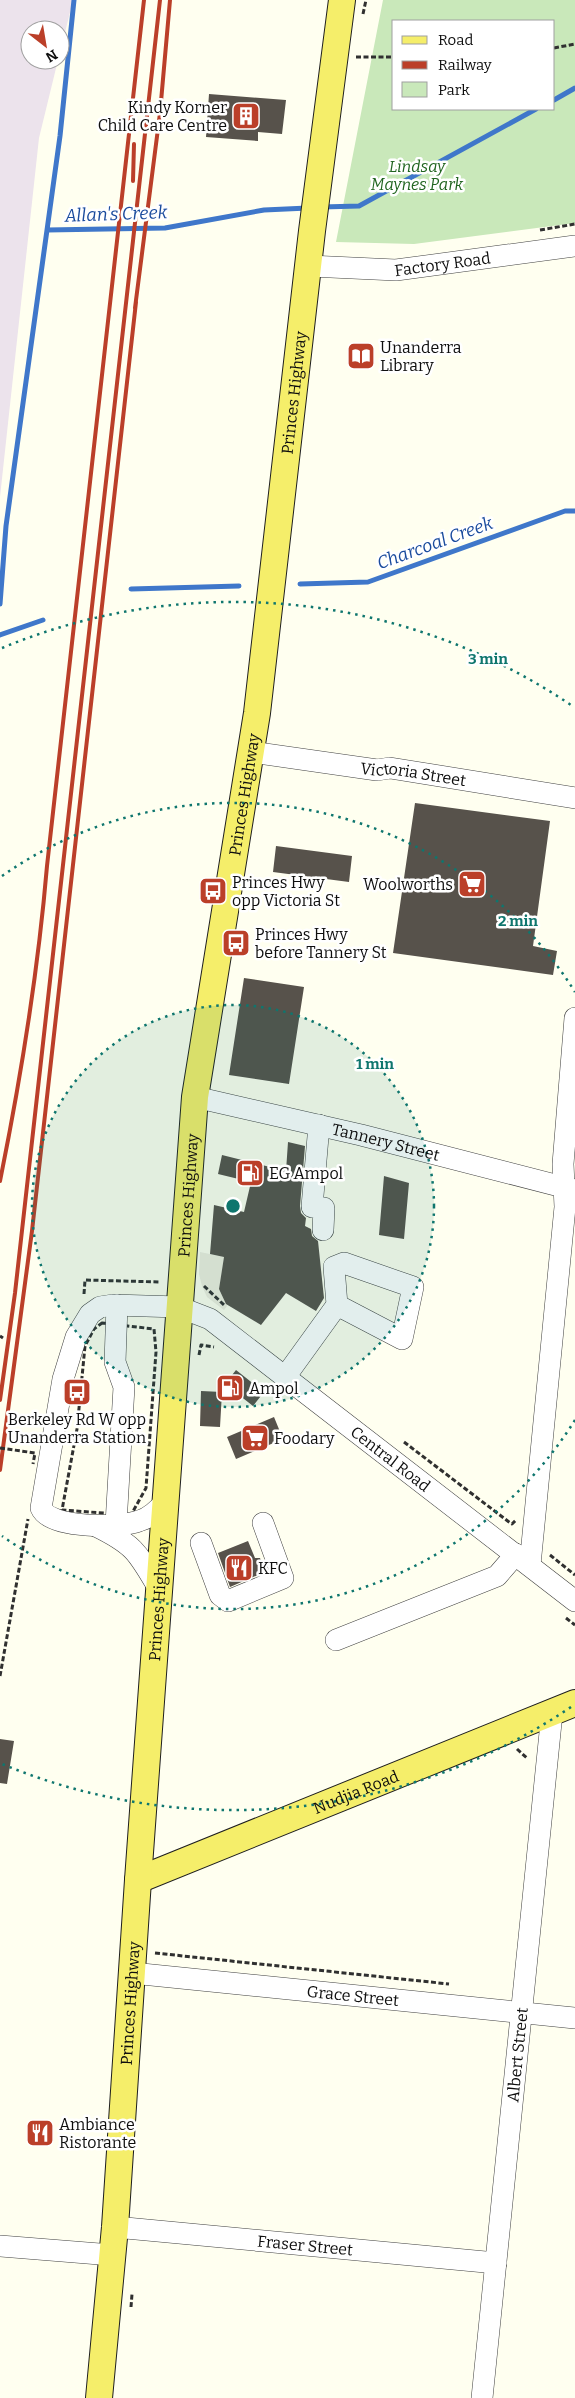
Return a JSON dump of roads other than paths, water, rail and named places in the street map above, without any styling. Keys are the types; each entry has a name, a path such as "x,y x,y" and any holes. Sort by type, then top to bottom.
{"main road":[{"name":"Princes Highway","path":"99,2398 115,2227 138,1880 195,1097 250,752 270,604 312,231 333,56 342,0"},
{"name":"Nudjia Road","path":"138,1880 564,1708"}],"street":[{"name":"Factory Road","path":"309,266 396,270 575,246"},
{"name":"Victoria Street","path":"250,752 377,770 390,768 575,798"},
{"path":"336,1640 497,1576 523,1560 565,1207 570,1188 563,1164 575,1018"},
{"name":"Tannery Street","path":"195,1097 319,1125 570,1188"},
{"path":"319,1125 312,1207 324,1208 323,1230"},
{"path":"285,1377 337,1305"},
{"name":"Central Road","path":"115,1520 49,1518 42,1512 40,1504 69,1355 80,1330 90,1314 100,1307 116,1315 179,1307 210,1319 575,1601"},
{"path":"116,1315 115,1362 124,1387 115,1520 119,1537 134,1549 159,1589"},
{"path":"115,1520 144,1519 156,1512 166,1501"},
{"path":"201,1543 220,1595 228,1601 283,1578 263,1523"},
{"name":"Albert Street","path":"482,2398 523,2014 564,1708"},
{"name":"Grace Street","path":"132,1973 575,2018"},
{"name":"Fraser Street","path":"115,2227 496,2263"},
{"path":"0,2246 112,2255"}],"waterway":[{"path":"47,230 60,136 74,0"},
{"name":"Allan's Creek","path":"555,99 575,88"},
{"name":"Allan's Creek","path":"322,207 359,206 534,110"},
{"name":"Allan's Creek","path":"0,604 6,526 47,230 165,228 264,210 308,208"},
{"name":"Charcoal Creek","path":"300,584 368,582 565,511 575,511"},
{"name":"Charcoal Creek","path":"131,589 239,586"},
{"name":"Charcoal Creek","path":"0,635 43,620"}],"railway":[{"path":"0,1181 22,1064 39,945 144,0"},
{"path":"0,1400 15,1293 160,0"},
{"path":"135,308 160,113 170,0"},
{"path":"133,181 134,144"},
{"path":"0,1470 32,1231 136,302"}],"place":[{"name":"Kindy Korner Child Care Centre","path":"246,116"},
{"name":"Unanderra Library","path":"361,356"},
{"name":"Woolworths","path":"472,884"},
{"name":"Princes Hwy opp Victoria St","path":"213,891"},
{"name":"Princes Hwy before Tannery St","path":"236,943"},
{"name":"EG Ampol","path":"250,1173"},
{"name":"Ampol","path":"230,1388"},
{"name":"Berkeley Rd W opp Unanderra Station","path":"77,1392"},
{"name":"Foodary","path":"255,1438"},
{"name":"KFC","path":"239,1568"},
{"name":"Ambiance Ristorante","path":"40,2133"}],"park label":[{"name":"Lindsay Maynes Park","path":"417,175"}]}
